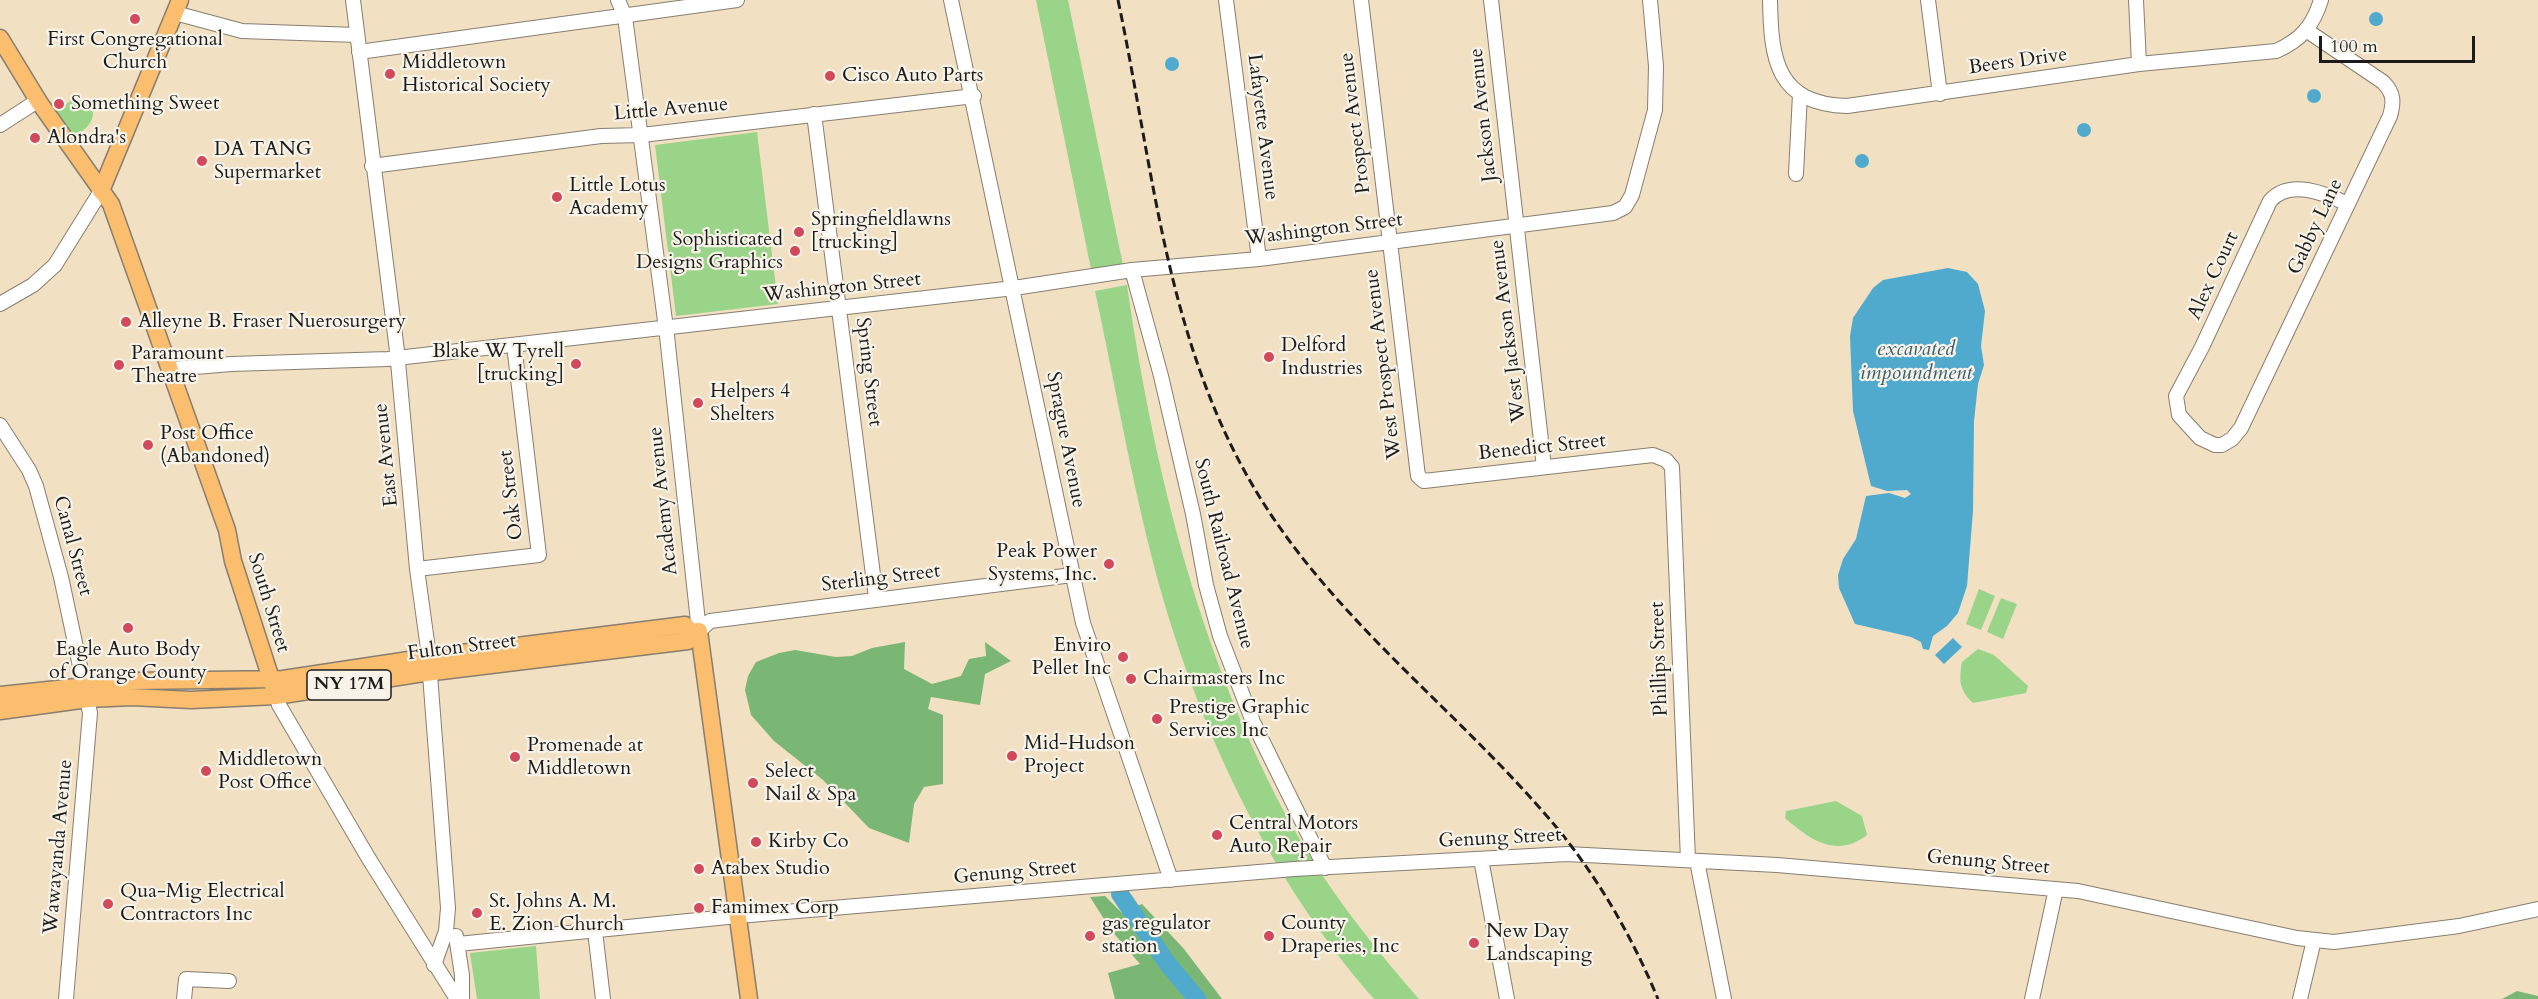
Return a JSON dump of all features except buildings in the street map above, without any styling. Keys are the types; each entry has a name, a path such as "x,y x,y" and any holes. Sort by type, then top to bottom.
{"main road":[{"path":"101,190 178,6"},
{"name":"South Street","path":"0,38 39,102 111,204 172,369 227,530 233,561 273,687"},
{"name":"Fulton Street","path":"0,695 87,692 192,700 429,665 688,641 695,631"},
{"name":"Academy Avenue","path":"695,631 749,999"},
{"name":"Fulton Street","path":"0,711 87,692"}],"street":[{"name":"East Avenue","path":"353,0 397,358 417,569 429,665 448,908 446,932 434,965"},
{"name":"Academy Avenue","path":"618,0 625,17 666,327 695,631"},
{"path":"359,52 737,0"},
{"name":"Sprague Avenue","path":"951,0 974,96 1083,623 1171,880"},
{"name":"Lafayette Avenue","path":"1226,0 1259,259"},
{"name":"Prospect Avenue","path":"1361,0 1389,241"},
{"name":"Jackson Avenue","path":"1491,0 1516,226"},
{"path":"1516,226 1613,213 1628,203 1648,146 1655,110 1656,66 1650,0"},
{"name":"Beers Drive","path":"1770,0 1773,52 1781,73 1800,94 1824,104 1847,106 2139,64 2276,51 2295,43 2316,17 2321,0"},
{"path":"1928,0 1940,94"},
{"path":"2136,0 2139,64"},
{"path":"178,6 243,31 357,35"},
{"name":"Gabby Lane","path":"2200,438 2215,445 2222,445 2237,434 2259,393 2390,116 2393,104 2392,93 2383,82 2306,30"},
{"path":"1796,174 1800,94"},
{"name":"Little Avenue","path":"372,166 601,136 642,135 974,96"},
{"path":"0,125 31,105"},
{"name":"Spring Street","path":"814,114 876,598"},
{"name":"Alex Court","path":"2200,438 2179,416 2176,396 2202,347 2270,201 2282,193 2310,189 2348,204"},
{"path":"0,304 33,285 55,265 101,190"},
{"name":"Washington Street","path":"172,369 231,364 397,358 1014,288 1132,270 1259,259 1516,226"},
{"name":"West Jackson Avenue","path":"1516,226 1545,467"},
{"name":"West Prospect Avenue","path":"1389,241 1416,468 1422,480"},
{"name":"South Railroad Avenue","path":"1132,270 1161,376 1193,514 1206,585 1220,636 1253,722 1325,867"},
{"name":"Oak Street","path":"417,569 539,555 514,345"},
{"name":"Canal Street","path":"0,425 29,470 36,486 61,577 87,692"},
{"name":"Benedict Street","path":"1422,480 1653,455 1666,460"},
{"name":"Phillips Street","path":"1666,460 1673,472 1692,860 1724,999"},
{"name":"Sterling Street","path":"695,631 710,621 876,598 1072,575"},
{"name":"South Street","path":"273,687 279,705 369,859 457,999"},
{"name":"Wawayanda Avenue","path":"66,999 90,713 87,692"},
{"name":"Genung Street","path":"458,944 738,916 1325,867 1567,854 1692,860 2056,889 2139,902 2314,940 2334,942 2459,926 2538,909"},
{"path":"1481,859 1507,999"},
{"path":"2032,999 2056,889"},
{"name":"East Avenue","path":"448,908 458,944 462,999"},
{"path":"595,931 603,999"},
{"path":"2300,999 2314,940"},
{"path":"184,999 186,979 229,981"}],"green space":[{"path":"1036,0 1068,0 1123,265 1091,269"},
{"path":"78,96 93,112 93,117 86,128 71,139 54,112"},
{"path":"757,132 778,304 676,316 655,145"},
{"path":"1127,285 1151,424 1167,494 1206,630 1231,696 1259,761 1291,824 1319,870 1350,915 1419,999 1374,999 1336,952 1301,903 1240,798 1192,686 1172,628 1146,536 1095,291"},
{"path":"1979,589 1995,596 1981,630 1966,624"},
{"path":"2001,598 2017,604 2003,639 1987,632"},
{"path":"905,642 904,669 932,684 961,676 969,659 986,656 985,642 1011,661 985,674 980,705 931,697 928,709 943,715 943,784 924,787 914,804 909,843 869,828 823,780 774,741 751,715 745,690 748,676 756,662 779,653 795,650 836,657 852,656 872,648"},
{"path":"1978,649 1994,655 2028,686 2026,693 1973,703 1963,689 1960,674 1962,662"},
{"path":"1836,801 1862,816 1867,835 1856,842 1834,846 1813,839 1785,818 1786,811"},
{"path":"1105,896 1131,922 1129,908 1142,904 1184,949 1222,999 1115,999 1108,973 1140,964 1111,930 1090,897"},
{"path":"536,946 540,999 477,999 470,953"},
{"path":"2517,991 2538,996 2538,999 2502,999"}],"water":[{"path":"2376,12 2381,14 2383,19 2381,24 2376,26 2371,24 2369,19 2371,14"},
{"path":"1172,57 1177,59 1179,64 1177,69 1172,71 1167,69 1165,64 1167,59"},
{"path":"2314,89 2319,91 2321,96 2319,101 2314,103 2309,101 2307,96 2309,91"},
{"path":"2084,123 2089,125 2091,130 2089,135 2084,137 2079,135 2077,130 2079,125"},
{"path":"1862,154 1867,156 1869,161 1867,166 1862,168 1857,166 1855,161 1857,156"},
{"name":"excavated impoundment","path":"1948,268 1967,272 1978,284 1985,311 1981,346 1984,365 1978,384 1974,421 1973,511 1967,586 1958,613 1947,626 1933,636 1929,650 1923,649 1921,642 1911,637 1855,624 1839,588 1838,575 1843,559 1856,539 1866,496 1889,493 1905,498 1911,494 1907,490 1887,491 1871,486 1853,411 1850,336 1853,318 1873,288 1883,280"},
{"path":"1953,638 1962,647 1944,664 1935,655"}],"waterway":[{"path":"1120,894 1167,963 1197,999"}],"railway":[{"path":"1118,0 1172,276 1191,343 1214,408 1244,471 1283,532 1342,605 1506,771 1557,828 1591,873 1621,922 1658,999"}],"place":[{"name":"First Congregational Church","path":"135,19"},
{"name":"Middletown Historical Society","path":"390,74"},
{"name":"Cisco Auto Parts","path":"830,76"},
{"name":"Something Sweet","path":"59,104"},
{"name":"Alondra's","path":"35,138"},
{"name":"DA TANG Supermarket","path":"202,161"},
{"name":"Little Lotus Academy","path":"557,197"},
{"name":"Springfieldlawns [trucking]","path":"799,232"},
{"name":"Sophisticated Designs Graphics","path":"795,251"},
{"name":"Alleyne B. Fraser Nuerosurgery","path":"126,322"},
{"name":"Delford Industries","path":"1269,357"},
{"name":"Blake W Tyrell [trucking]","path":"576,364"},
{"name":"Paramount Theatre","path":"119,365"},
{"name":"Helpers 4 Shelters","path":"698,403"},
{"name":"Post Office (Abandoned)","path":"148,445"},
{"name":"Peak Power Systems, Inc.","path":"1109,564"},
{"name":"Eagle Auto Body of Orange County","path":"128,628"},
{"name":"Enviro Pellet Inc","path":"1123,657"},
{"name":"Chairmasters Inc","path":"1131,679"},
{"name":"Prestige Graphic Services Inc","path":"1157,719"},
{"name":"Mid-Hudson Project","path":"1012,756"},
{"name":"Promenade at Middletown","path":"515,757"},
{"name":"Middletown Post Office","path":"206,771"},
{"name":"Select Nail & Spa","path":"753,783"},
{"name":"Central Motors Auto Repair","path":"1217,835"},
{"name":"Kirby Co","path":"756,842"},
{"name":"Atabex Studio","path":"699,869"},
{"name":"Qua-Mig Electrical Contractors Inc","path":"108,904"},
{"name":"Famimex Corp","path":"699,908"},
{"name":"St. Johns A. M. E. Zion Church","path":"477,913"},
{"name":"gas regulator station","path":"1090,936"},
{"name":"County Draperies, Inc","path":"1269,936"},
{"name":"New Day Landscaping","path":"1474,943"}]}
